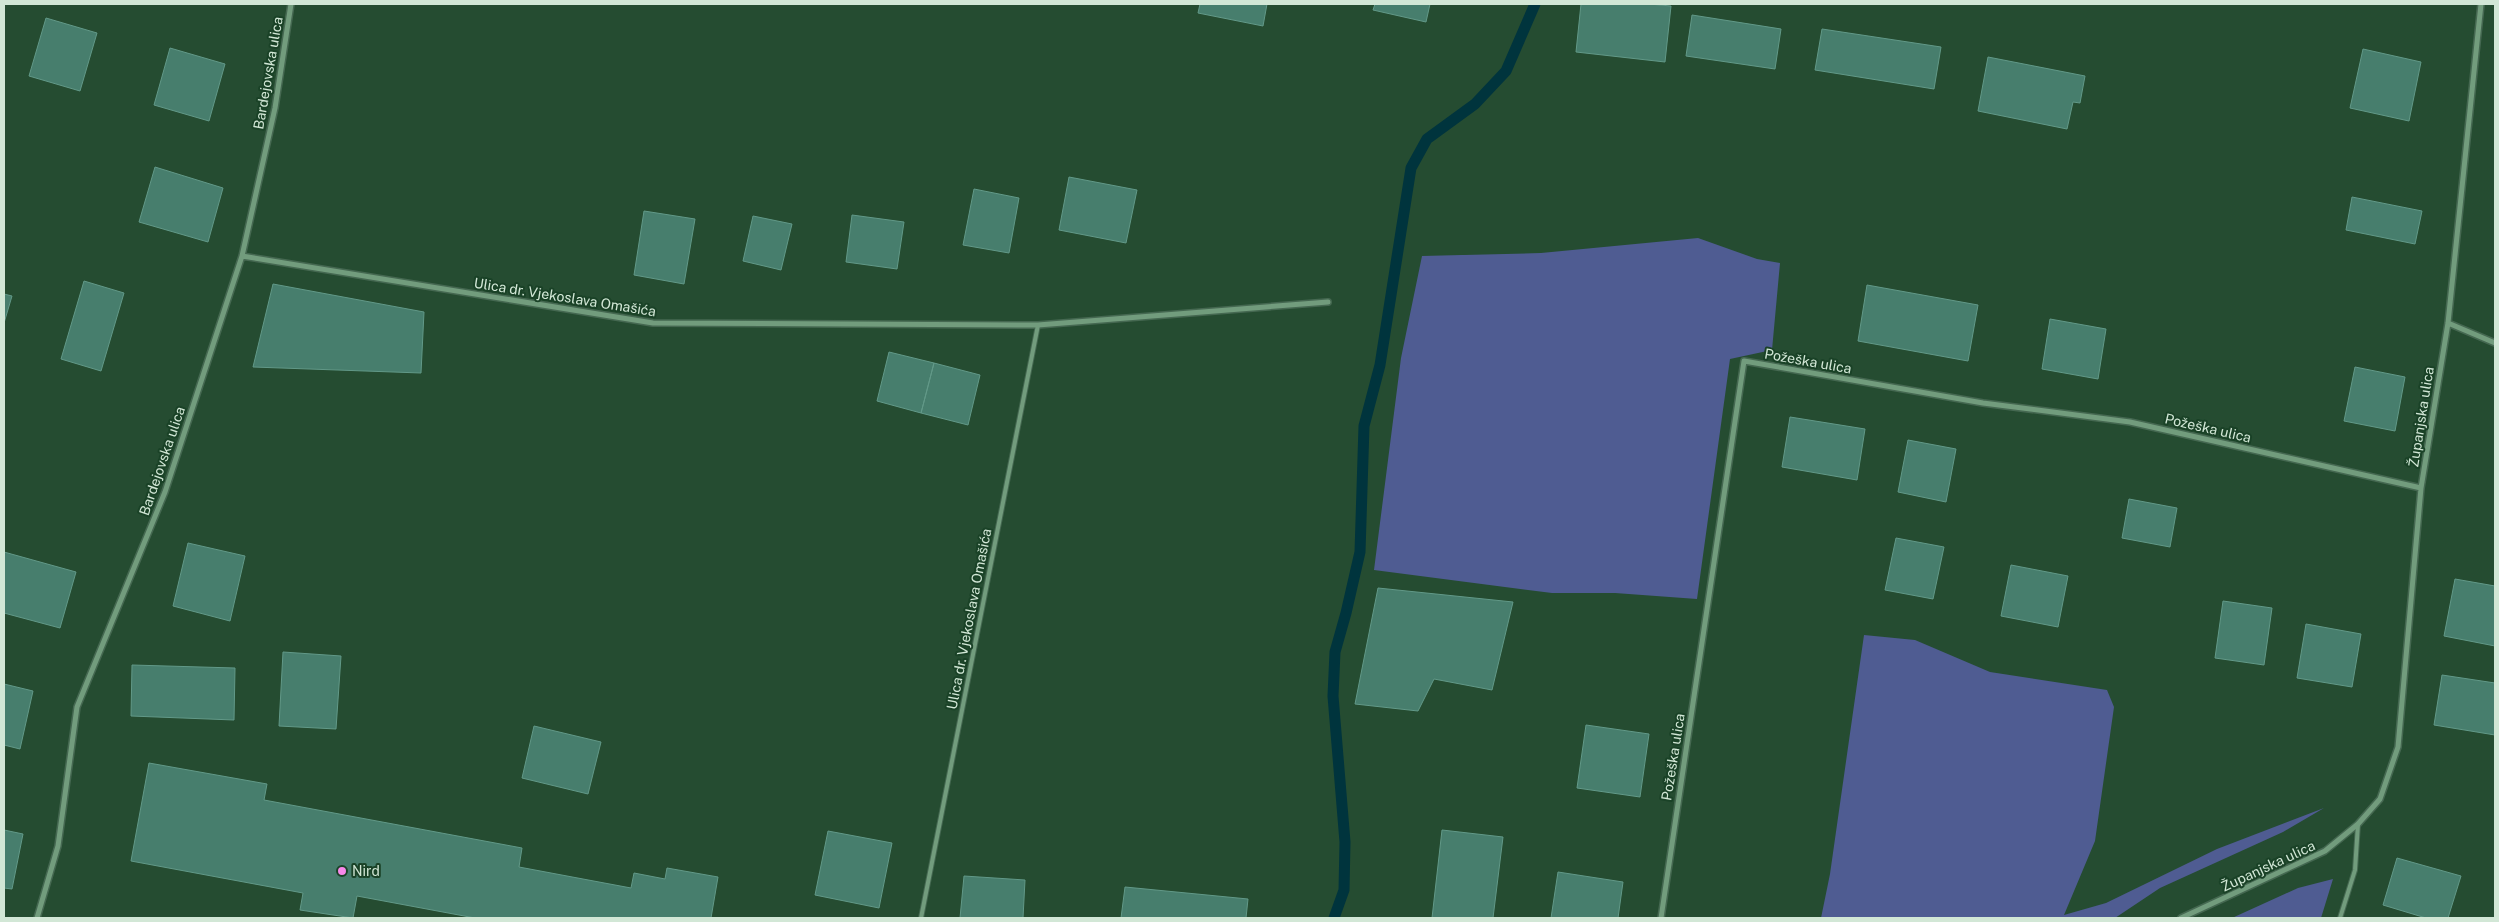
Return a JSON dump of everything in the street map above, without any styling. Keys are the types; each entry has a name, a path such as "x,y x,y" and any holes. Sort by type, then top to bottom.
{"street":[{"name":"Bardejovska ulica","path":"37,918 58,846 77,706 165,492 242,256 275,108 291,4"},
{"name":"Županjska ulica","path":"2181,918 2325,851 2358,824 2380,798 2398,747 2421,488 2448,323 2481,4"},
{"name":"Ulica dr. Vjekoslava Omašića","path":"242,256 653,323 1038,325 1328,302"},
{"path":"2448,323 2495,343"},
{"name":"Požeška ulica","path":"1661,918 1744,361 1984,403 2130,422 2421,488"}],"lane":[{"name":"Ulica dr. Vjekoslava Omašića","path":"921,918 1038,325"},
{"path":"2340,918 2355,870 2358,824"}],"shaded area":[{"path":"1698,238 1757,259 1780,263 1772,350 1730,359 1697,599 1615,593 1552,593 1374,570 1401,358 1422,256 1541,253"},
{"path":"1864,635 1915,640 1990,672 2107,690 2114,707 2095,841 2064,915 2106,903 2217,849 2324,808 2283,832 2160,888 2115,918 1821,918 1830,874"},
{"path":"2333,879 2321,918 2232,918 2298,888"}],"building":[{"path":"1200,4 1267,4 1263,26 1198,13"},
{"path":"1375,4 1430,4 1426,22 1373,10"},
{"path":"1581,4 1649,4 1671,6 1665,62 1576,52"},
{"path":"1692,15 1781,29 1775,69 1686,56"},
{"path":"46,18 97,33 80,91 29,76"},
{"path":"1822,29 1941,47 1934,89 1815,70"},
{"path":"170,48 225,64 209,121 154,105"},
{"path":"2363,49 2421,62 2409,121 2350,108"},
{"path":"1988,57 2085,76 2080,103 2073,102 2067,129 1978,111"},
{"path":"155,167 223,188 208,242 139,222"},
{"path":"1069,177 1137,190 1126,243 1059,230"},
{"path":"974,189 1019,198 1009,253 963,245"},
{"path":"2352,197 2422,211 2415,244 2346,230"},
{"path":"644,211 695,219 684,284 634,275"},
{"path":"852,215 904,222 897,269 846,262"},
{"path":"753,216 792,224 781,270 743,261"},
{"path":"84,281 124,293 101,371 61,359"},
{"path":"273,284 424,312 421,373 253,367"},
{"path":"1867,285 1978,305 1968,361 1858,341"},
{"path":"4,294 12,296 4,323"},
{"path":"2050,319 2106,329 2098,379 2042,369"},
{"path":"889,352 934,363 921,413 877,401"},
{"path":"934,363 980,375 968,425 921,413"},
{"path":"2355,367 2405,377 2395,431 2344,421"},
{"path":"1790,417 1865,429 1857,480 1782,467"},
{"path":"1908,440 1956,449 1946,502 1898,492"},
{"path":"2129,499 2177,508 2170,547 2122,538"},
{"path":"1896,538 1944,547 1933,599 1885,590"},
{"path":"188,543 245,556 230,621 173,606"},
{"path":"4,552 76,572 60,628 4,613"},
{"path":"2011,565 2068,576 2058,627 2001,616"},
{"path":"2455,579 2495,586 2495,646 2444,636"},
{"path":"1378,588 1513,602 1492,690 1434,679 1418,711 1355,704"},
{"path":"2223,601 2272,608 2264,665 2215,658"},
{"path":"2306,624 2361,634 2352,687 2297,678"},
{"path":"283,652 341,656 336,729 279,726"},
{"path":"132,665 235,668 234,720 131,716"},
{"path":"2442,675 2495,683 2495,735 2434,725"},
{"path":"4,684 33,691 20,749 4,745"},
{"path":"1586,725 1649,734 1640,797 1577,788"},
{"path":"534,726 601,742 588,794 522,778"},
{"path":"149,763 267,784 264,800 522,848 519,867 631,888 634,873 665,879 667,868 718,877 711,918 475,918 357,896 353,918 300,910 303,893 131,861"},
{"path":"4,830 23,834 12,889 4,888"},
{"path":"1442,830 1503,837 1493,918 1432,918"},
{"path":"828,831 892,843 879,908 815,895"},
{"path":"2397,858 2461,876 2448,918 2426,918 2383,905"},
{"path":"1558,872 1623,882 1618,918 1551,918"},
{"path":"964,876 1025,880 1023,918 960,918"},
{"path":"1125,887 1248,899 1246,918 1121,918"}],"waterway":[{"path":"1334,918 1344,890 1345,842 1333,696 1335,652 1360,552 1364,426 1380,365 1411,168 1427,139 1475,104 1506,71 1535,4"}],"place":[{"name":"Nird","path":"342,871"}]}
